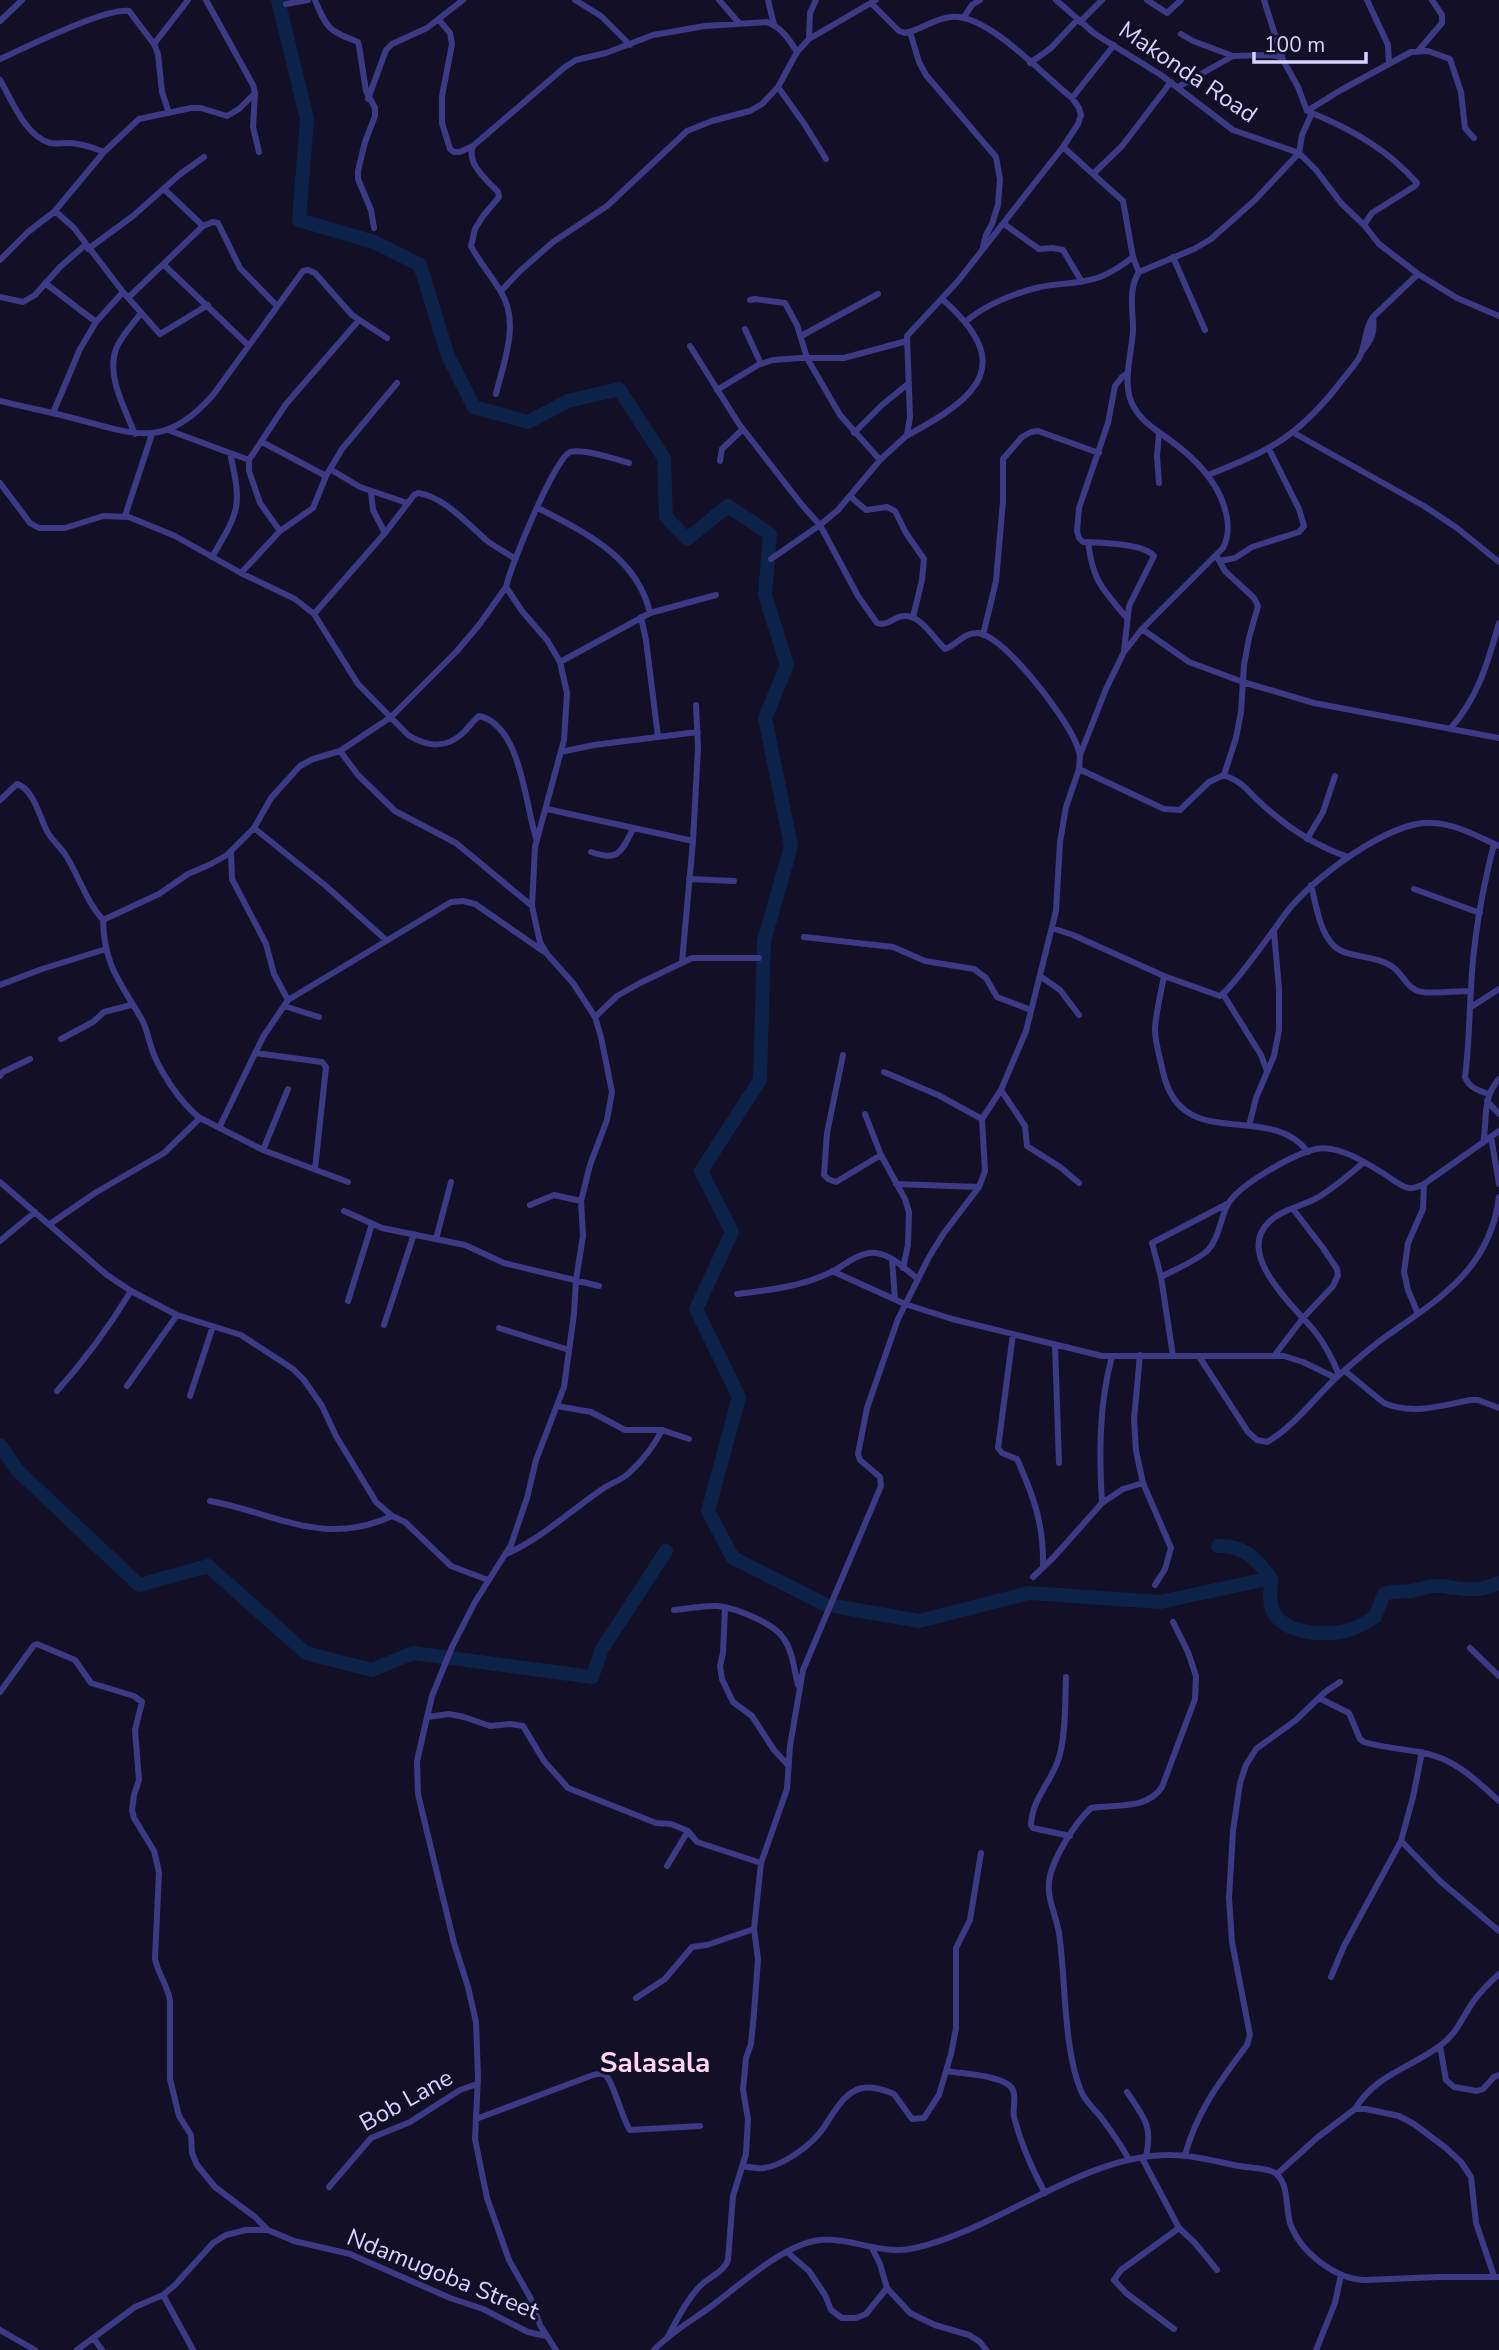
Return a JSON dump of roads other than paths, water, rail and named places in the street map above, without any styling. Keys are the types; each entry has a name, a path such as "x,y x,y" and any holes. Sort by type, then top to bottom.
{"street":[{"path":"0,21 22,0"},
{"path":"154,44 188,0"},
{"path":"206,0 250,78 255,93 253,127 259,152"},
{"path":"286,4 308,0"},
{"path":"315,0 327,25 335,33 358,41 368,99 375,108 358,179 371,210 374,228"},
{"path":"368,99 386,50 392,44 427,28 463,0"},
{"path":"575,0 601,16 630,45"},
{"path":"719,0 739,23"},
{"path":"768,0 774,25"},
{"path":"809,39 810,13 816,0"},
{"path":"964,17 972,5 980,0"},
{"name":"Makonda Road","path":"1056,0 1079,21 1171,82 1233,130 1299,153 1379,244 1418,274 1478,309 1499,316"},
{"path":"1030,63 1051,48 1102,0"},
{"path":"1147,0 1167,13 1181,0"},
{"path":"1264,0 1283,60 1310,112 1376,145 1417,184 1372,214 1364,225"},
{"path":"1367,0 1388,45 1389,63"},
{"path":"667,2338 701,2284 728,2263 733,2196 746,2154 748,2119 743,2082 754,2013 758,1959 754,1929 761,1863 787,1789 788,1765 803,1670 881,1486 880,1477 860,1460 858,1454 867,1408 905,1304 944,1233 979,1187 985,1171 982,1119 1001,1090 1026,1031 1052,928 1066,807 1079,769 1080,755 1106,688 1124,652 1142,629 1218,558 1227,540 1228,526 1221,496 1208,475 1135,410 1129,392 1128,373 1132,341 1133,286 1139,272 1211,239 1276,180 1299,153 1310,112 1389,63 1419,50 1442,23 1442,15 1432,0"},
{"path":"501,291 553,242 607,206 687,131 750,111 762,104 778,88 797,52 809,39 874,2 899,31 910,32 936,20 964,17 996,35 1072,98 1081,115 1063,147 1004,223 942,299 907,336 910,427 907,436"},
{"path":"0,59 102,15 121,10 129,11 154,44 158,54 162,92 169,113"},
{"path":"439,20 450,33 452,44 442,96 442,123 450,149 460,152 473,146 576,60 630,45 653,35 739,23 767,22 787,36 797,52"},
{"path":"910,32 926,75 996,157 1000,179 998,205 983,249"},
{"path":"1181,34 1233,56 1268,55 1279,56 1283,60"},
{"path":"1072,98 1114,45"},
{"path":"1419,50 1450,59 1461,92 1465,128 1474,138"},
{"path":"1178,88 1233,56"},
{"path":"0,80 21,118 36,135 53,144 69,143 104,152"},
{"path":"1093,174 1122,146 1171,82"},
{"path":"778,88 826,159"},
{"path":"0,260 28,232 55,211 104,152 139,119 201,108 227,116 239,109 255,93"},
{"path":"473,146 471,153 474,164 498,192 499,197 482,216 471,246 507,304 510,330 496,394"},
{"path":"1063,147 1123,201 1133,257 1139,272"},
{"path":"0,297 23,302 35,295 45,282 87,247 133,216 204,157"},
{"path":"164,189 203,226"},
{"path":"55,211 74,229 125,295 160,334 208,305"},
{"path":"53,413 80,349 96,322 164,265 203,226 218,223 240,268 277,306"},
{"path":"1004,223 1039,249 1053,247 1063,250 1082,282"},
{"path":"965,322 987,307 1025,292 1082,282 1110,273 1133,257"},
{"path":"1173,257 1205,330"},
{"path":"164,265 248,345"},
{"path":"0,401 115,431 152,434 168,430 200,410 299,275 308,270 315,273 359,320 387,338"},
{"path":"1208,475 1269,449 1294,433 1326,400 1371,340 1374,333 1373,317 1418,274"},
{"path":"45,282 96,322"},
{"path":"801,336 878,294"},
{"path":"771,559 820,525 851,497 880,460 907,436 957,406 976,385 982,370 982,350 965,322 942,299"},
{"path":"750,300 785,303 793,316 807,358 840,415 880,460"},
{"path":"135,434 116,381 114,358 121,340 141,313"},
{"path":"280,531 260,503 249,471 249,460 286,404 359,320"},
{"path":"745,329 761,364"},
{"path":"717,390 761,364 773,360 844,358 907,341"},
{"path":"690,346 743,429 820,525 858,596 877,623 884,625 902,616 913,617 945,649 970,634 983,635 999,643 1025,669 1073,736 1080,755"},
{"path":"1124,652 1129,606 1154,556 1143,550 1088,542 1079,538 1077,518 1108,424 1115,386 1128,373"},
{"path":"242,573 280,531 313,508 326,476 356,430 397,383"},
{"path":"854,433 909,383"},
{"path":"720,461 722,449 743,429"},
{"path":"168,430 249,460"},
{"path":"983,635 996,581 1003,501 1003,459 1008,451 1022,436 1038,431 1099,453"},
{"path":"1159,483 1157,456 1160,433"},
{"path":"1294,433 1435,513 1499,562"},
{"path":"125,516 152,434"},
{"path":"262,442 326,476"},
{"path":"1218,558 1234,558 1252,547 1299,532 1304,526 1299,509 1269,449"},
{"path":"103,920 159,894 188,874 231,851 254,828 271,798 295,771 313,759 340,751 391,717 464,642 506,587 514,558 558,464 570,452 579,451 629,463"},
{"path":"212,556 237,511 237,485 230,453"},
{"path":"330,469 371,492 407,503"},
{"path":"0,482 30,523 43,529 65,528 103,516 125,516 175,536 295,599 314,614 358,684 408,735 427,745 443,745 452,741 479,716 493,723 515,752 536,838 532,906 540,942 573,983 595,1017 601,1037 612,1092 607,1120 581,1201 583,1236 564,1387 536,1460 517,1532 452,1647 432,1696 417,1761 418,1794 454,1943 474,2012 476,2148 489,2206 509,2260 531,2299 546,2336 556,2350"},
{"path":"371,492 373,510 385,533"},
{"path":"314,614 418,493 435,499 468,522 493,545 514,558"},
{"path":"851,497 866,510 887,508 895,511 906,533 921,552 924,566 913,617"},
{"path":"538,508 586,535 622,561 634,574 645,593 650,613"},
{"path":"1088,542 1091,562 1102,590 1126,617"},
{"path":"1079,769 1164,809 1174,811 1180,810 1209,782 1224,775 1237,738 1248,638 1258,606 1254,598 1225,571 1218,558"},
{"path":"506,587 547,640 560,662 567,693 568,707 561,752 547,809 536,838"},
{"path":"560,662 640,617 716,594"},
{"path":"640,617 646,640 658,737"},
{"path":"1451,729 1472,700 1484,676 1499,623"},
{"path":"1142,629 1189,662 1242,682 1314,703 1499,738"},
{"path":"682,962 693,841 698,732 696,705"},
{"path":"561,752 594,745 698,732"},
{"path":"340,751 358,775 395,811 456,843 532,906"},
{"path":"1224,775 1246,786 1263,806 1307,839 1349,857"},
{"path":"1307,839 1323,812 1335,776"},
{"path":"0,800 17,784 23,786 34,802 50,836 66,856 92,906 103,920 109,964 142,1018 150,1044 174,1091 200,1118 219,1128 263,1150 348,1182"},
{"path":"547,809 693,841"},
{"path":"1052,928 1164,976 1197,986 1216,997 1223,994 1274,932 1288,910 1311,886 1349,857 1390,834 1431,822 1447,825 1497,845 1480,913 1465,1077 1467,1083 1488,1097 1499,1114"},
{"path":"254,828 326,886 386,940"},
{"path":"591,852 607,857 617,855 633,829"},
{"path":"231,851 232,879 266,944 286,1003 319,1017"},
{"path":"689,879 734,881"},
{"path":"1311,886 1321,924 1334,946 1387,963 1397,970 1411,987 1421,992 1471,990"},
{"path":"1414,889 1480,913"},
{"path":"219,1128 263,1037 286,1003 450,902 475,904 547,954"},
{"path":"1250,1126 1256,1098 1274,1056 1279,1030 1274,932"},
{"path":"804,937 893,947 925,961 974,968 986,978 996,997 1031,1010"},
{"path":"0,985 106,950"},
{"path":"595,1017 617,996 692,958 759,958"},
{"path":"1040,976 1060,990 1079,1015"},
{"path":"1164,976 1155,1031 1166,1082 1174,1099 1187,1113 1214,1123 1250,1126 1287,1134 1301,1143 1308,1152"},
{"path":"1471,1007 1499,989"},
{"path":"1223,994 1261,1055 1268,1072"},
{"path":"61,1039 93,1022 104,1012 131,1004"},
{"path":"255,1054 322,1062 326,1067 315,1169"},
{"path":"843,1055 827,1133 824,1175 836,1182 881,1155"},
{"path":"0,1076 30,1059"},
{"path":"884,1072 938,1095 982,1119"},
{"path":"1482,1144 1488,1097 1499,1079"},
{"path":"263,1150 288,1089"},
{"path":"1001,1090 1025,1126 1030,1149 1079,1182"},
{"path":"865,1114 881,1155 905,1199 909,1212 908,1245 903,1268"},
{"path":"50,1224 163,1153 200,1118"},
{"path":"1173,1356 1161,1277 1152,1243 1227,1205 1242,1188 1261,1175 1308,1152 1328,1148 1364,1162 1408,1188 1414,1188 1424,1184 1499,1131"},
{"path":"1491,1137 1499,1184"},
{"path":"1340,1375 1330,1354 1270,1278 1258,1253 1258,1242 1269,1221 1334,1187 1364,1162"},
{"path":"0,1182 107,1275 131,1291 177,1315 241,1335 293,1369 322,1406 336,1436 376,1502 392,1516 405,1522 451,1566 488,1580"},
{"path":"436,1239 452,1182"},
{"path":"896,1184 979,1187"},
{"path":"1418,1314 1404,1272 1408,1243 1423,1209 1424,1184"},
{"path":"530,1205 554,1195 581,1201"},
{"path":"1200,1358 1248,1432 1262,1442 1275,1438 1376,1344 1462,1278 1481,1254 1497,1216 1499,1197"},
{"path":"1161,1277 1204,1254 1210,1248 1227,1205"},
{"path":"1274,1356 1303,1318 1333,1286 1338,1275 1323,1248 1293,1209"},
{"path":"344,1211 372,1224 465,1245 504,1262 599,1286"},
{"path":"0,1241 35,1212"},
{"path":"348,1301 372,1224"},
{"path":"384,1325 414,1234"},
{"path":"737,1294 813,1280 863,1254 875,1252 892,1259 918,1279"},
{"path":"892,1259 895,1299"},
{"path":"832,1271 905,1304 1055,1345 1112,1356 1284,1356 1340,1375 1384,1403 1399,1408 1417,1409 1470,1400 1478,1400 1499,1408"},
{"path":"57,1391 80,1366 131,1291"},
{"path":"127,1386 177,1315"},
{"path":"190,1396 213,1326"},
{"path":"499,1328 569,1350"},
{"path":"1013,1334 998,1448 1002,1453 1017,1459 1038,1512 1042,1527 1043,1567"},
{"path":"1055,1345 1059,1463"},
{"path":"1140,1354 1134,1435 1143,1483 1171,1548 1165,1569 1155,1585"},
{"path":"1102,1503 1102,1410 1112,1356"},
{"path":"557,1406 591,1412 625,1430 663,1430 689,1439"},
{"path":"504,1554 523,1546 554,1526 605,1486 629,1474 655,1444 663,1430"},
{"path":"1032,1577 1102,1503 1124,1489 1143,1483"},
{"path":"209,1500 234,1504 311,1528 339,1529 367,1525 392,1516"},
{"path":"674,1610 715,1606 725,1608 746,1614 778,1631 790,1650 799,1687"},
{"path":"725,1608 720,1666 722,1679 733,1702 752,1716 788,1765"},
{"path":"1129,2160 1118,2140 1085,2099 1080,2088 1068,2038 1062,1954 1050,1899 1049,1880 1054,1863 1091,1808 1143,1803 1156,1796 1162,1787 1195,1699 1196,1676 1173,1622"},
{"path":"0,1692 37,1644 75,1660 91,1683 134,1696 142,1702 135,1730 139,1780 132,1810 158,1860 155,1959 169,1992 170,2079 178,2116 191,2135 192,2153 197,2165 215,2187 268,2230"},
{"path":"1470,1648 1499,1676"},
{"path":"1066,1677 1061,1754 1054,1773 1037,1800 1031,1825 1033,1828 1070,1836"},
{"path":"1185,2155 1200,2113 1247,2045 1250,2035 1232,1942 1229,1898 1233,1831 1240,1783 1255,1749 1296,1720 1340,1682"},
{"path":"1319,1698 1349,1713 1360,1739 1364,1742 1444,1758 1465,1770 1499,1801"},
{"path":"427,1717 449,1714 490,1726 523,1726 544,1760 568,1788 656,1823 671,1824 688,1831 698,1842 761,1863"},
{"path":"1331,1977 1344,1946 1401,1841 1422,1752"},
{"path":"667,1866 688,1831"},
{"path":"1401,1841 1440,1881 1499,1931"},
{"path":"742,2166 765,2168 796,2154 822,2131 833,2112 848,2095 859,2088 870,2087 894,2094 912,2119 924,2118 939,2095 947,2071 956,2028 956,1948 970,1920 981,1853"},
{"path":"636,1998 665,1979 692,1947 707,1945 754,1929"},
{"path":"1277,2174 1318,2137 1355,2109 1375,2084 1440,2046 1455,2033 1482,1990 1499,1974"},
{"path":"1440,2046 1446,2080 1454,2087 1483,2090 1499,2075"},
{"path":"947,2071 981,2076 1010,2086 1014,2093 1013,2109 1026,2154 1045,2193"},
{"path":"476,2119 593,2074 600,2074 609,2079 630,2130 700,2126"},
{"name":"Bob Lane","path":"329,2187 371,2138 410,2122 460,2090 477,2084"},
{"path":"1126,2092 1141,2114 1150,2134 1144,2157 1179,2228 1217,2270"},
{"path":"654,2350 762,2267 808,2243 821,2240 872,2248 913,2249 993,2219 1079,2178 1144,2157 1185,2155 1269,2170 1277,2174 1285,2191 1291,2225 1303,2244 1319,2260 1341,2275 1357,2280 1496,2277 1476,2223 1471,2177 1461,2162 1447,2148 1399,2116 1355,2109"},
{"path":"1174,2329 1126,2293 1114,2280 1121,2270 1179,2228"},
{"name":"Ndamugoba Street","path":"77,2350 135,2307 163,2295 213,2243 226,2235 246,2230 268,2230 294,2241 351,2254 450,2298 483,2309 528,2332 546,2336"},
{"path":"872,2248 887,2288 910,2313 935,2325 969,2335 986,2350"},
{"path":"788,2253 809,2271 825,2295 831,2311 842,2318 856,2318 866,2314 887,2288"},
{"path":"1316,2350 1335,2303 1341,2275"},
{"path":"163,2295 193,2350"},
{"path":"0,2330 24,2347 35,2350"},
{"path":"94,2339 102,2350"}],"waterway":[{"path":"278,0 307,119 299,220 374,242 420,265 448,356 474,407 528,422 568,401 619,389 664,458 666,517 687,539 728,506 770,534 765,595 787,665 765,718 791,846 764,941 760,1080 701,1171 732,1232 696,1309 739,1397 708,1511 733,1558 824,1604"},
{"path":"0,1445 17,1470 139,1585 208,1566 306,1653 372,1670 413,1653 592,1677 602,1649 666,1551"},
{"path":"1218,1546 1235,1548 1249,1554 1271,1578 1270,1603 1276,1615 1292,1628 1314,1633 1336,1633 1361,1625 1375,1617 1384,1594 1387,1593 1436,1586 1475,1589 1499,1583"},
{"path":"834,1606 919,1621 1029,1593 1160,1602 1271,1578"}],"district":[{"name":"Salasala","path":"655,2063"}]}
